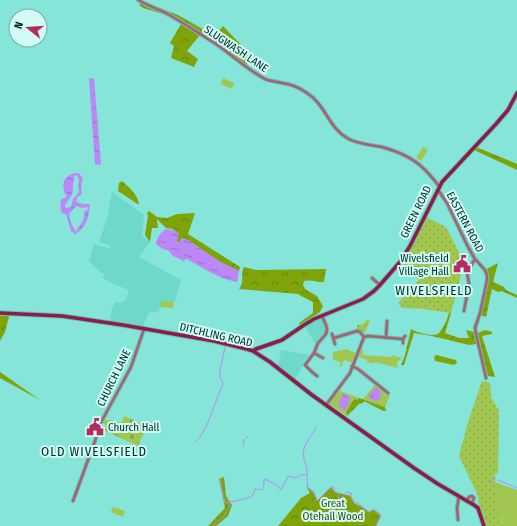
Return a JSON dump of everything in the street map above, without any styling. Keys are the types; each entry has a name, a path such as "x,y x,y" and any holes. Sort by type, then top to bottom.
{"main road":[{"name":"GREEN ROAD","path":"253,351 282,340 304,325 363,299 374,292 400,262 410,246 438,188 448,175 508,110 517,93"},
{"name":"DITCHLING ROAD","path":"0,313 62,316 123,324 214,341 253,351 414,468 472,503"},
{"path":"472,503 478,508 484,526"}],"street":[{"name":"SLUGWASH LANE","path":"138,0 182,23 226,51 250,70 264,78 272,82 281,82 294,86 307,92 315,99 338,131 346,138 384,148 407,157 423,168 438,188"},
{"name":"EASTERN ROAD","path":"438,188 475,260 485,270 487,280 480,313 475,328 486,378"},
{"path":"464,311 470,284 468,272 475,260"},
{"path":"372,278 380,285"},
{"path":"317,376 306,365 314,353 318,343 326,334 327,329 322,316"},
{"path":"386,338 387,321"},
{"name":"CHURCH LANE","path":"73,501 99,426 131,367 144,329"},
{"path":"334,338 357,331 364,337"},
{"path":"332,334 335,344"},
{"path":"364,337 368,336 403,339"},
{"path":"403,343 405,336"},
{"path":"326,405 350,373 364,337"},
{"path":"314,353 323,358"},
{"path":"352,366 386,390"},
{"path":"458,520 455,517 459,496"},
{"path":"467,500 472,496 474,498 472,503"}],"shaded area":[{"path":"112,192 144,215 142,236 150,242 139,257 181,280 175,302 161,301 159,310 154,313 149,312 144,324 144,329 110,321 115,302 121,303 126,301 129,290 103,278 104,274 89,261 94,244 110,249 111,246 99,242 107,219"},
{"path":"321,317 326,326 325,332 315,344 305,326"},
{"path":"281,350 308,355 295,380 278,367"}],"green space":[{"path":"142,1 178,15 215,36 223,26 248,52 246,67 222,48 200,35 187,51 198,59 194,67 171,58 174,46 170,43 181,24 163,14 143,8 139,5"},
{"path":"223,78 234,83 232,89 221,84"},
{"path":"423,147 428,150 421,161 416,158"},
{"path":"476,147 517,164 517,170 474,150"},
{"path":"122,181 135,195 139,205 118,191 119,183"},
{"path":"149,211 157,217 167,218 177,214 195,213 188,234 240,267 239,271 220,262 188,240 182,238 179,243 176,241 179,234 173,229 166,228 157,219 158,228 152,228 150,242 145,235 148,216 147,213"},
{"path":"426,217 446,227 461,256 466,258 451,313 403,308 398,303 419,280 401,263"},
{"path":"498,263 493,282 517,295 517,298 502,291 498,292 492,289 486,317 480,315 487,280 485,270"},
{"path":"244,267 256,270 326,269 324,282 304,281 303,285 305,289 317,296 323,306 320,312 300,325 299,323 313,313 313,302 298,294 239,289 242,283 242,272"},
{"path":"161,301 174,302 173,308 160,307"},
{"path":"449,312 451,313 445,333 459,338 469,338 466,330 478,333 485,330 492,332 492,334 482,336 495,377 488,376 476,344 469,345 414,333 404,365 401,365 411,329 425,334 437,334 444,326"},
{"path":"2,313 10,313 5,332 0,341 0,317"},
{"path":"367,320 370,320 363,335 357,331 357,325 363,324"},
{"path":"347,349 357,353 359,349 363,349 363,355 391,357 393,355 396,357 402,357 397,363 398,368 375,362 374,364 367,362 367,360 356,356 353,363 344,360 341,367 339,366 341,363 333,360 333,352"},
{"path":"436,355 456,360 457,363 454,365 435,361 434,357"},
{"path":"0,372 40,400 0,378"},
{"path":"482,381 490,383 491,397 499,411 498,473 495,474 495,481 502,526 481,526 478,496 459,456 468,422"},
{"path":"376,383 390,395 385,407 363,399"},
{"path":"338,390 359,398 346,412 347,416 328,403"},
{"path":"359,398 385,407 386,411 383,411 364,401 347,416 346,412 354,399 357,400"},
{"path":"124,416 147,426 138,446 103,430 106,425 102,423 104,420 111,420 121,423"},
{"path":"224,477 226,496 232,505 228,516 216,526 208,526 225,508 219,479"},
{"path":"495,482 517,490 517,526 502,526 496,499"},
{"name":"Great Otehall Wood","path":"306,486 314,493 317,501 331,487 335,492 351,496 354,503 369,512 374,510 381,516 376,526 278,526 301,498 310,493"},
{"path":"113,507 125,511 123,517 111,512"}],"water":[{"path":"89,79 94,79 100,165 95,164"},
{"path":"78,173 83,178 81,185 82,193 77,197 76,202 89,204 90,206 88,218 82,228 75,234 71,231 66,214 62,213 61,208 62,199 67,197 63,185 65,179 71,174","holes":["76,175 79,180 79,192 73,199 71,207 66,208 67,201 73,192 74,177","76,206 89,208 84,212 83,220 76,232 69,216 69,213"]},
{"path":"166,229 174,230 179,234 177,242 179,243 182,238 188,240 220,262 239,271 237,282 217,276 187,259 185,259 184,262 173,256 168,250 156,244 161,234"},
{"path":"376,387 381,392 380,399 378,401 370,399 369,395"},
{"path":"343,394 351,397 346,410 338,404"}],"waterway":[{"path":"194,443 200,437 207,425 223,383 220,377 220,371 225,347"},
{"path":"316,428 305,446 303,454 307,468 308,488 313,491 317,500 331,487 333,487 334,491 339,494 339,499 349,492 352,494 350,495 354,502 369,512 374,509 381,515 376,526"},
{"path":"243,446 244,440 248,436"},
{"path":"213,526 224,516 230,505 229,502 241,500 251,496 253,495 255,489 263,489 265,479 282,489 288,476 296,478 301,475 306,475"},
{"path":"220,479 225,503 228,502"},
{"path":"488,481 495,479"},
{"path":"498,480 517,488"}],"place":[{"name":"Wivelsfield Village Hall","path":"462,264"},
{"name":"Church Hall","path":"95,427"}],"district":[{"name":"WIVELSFIELD","path":"434,290"},
{"name":"OLD WIVELSFIELD","path":"94,451"}]}
